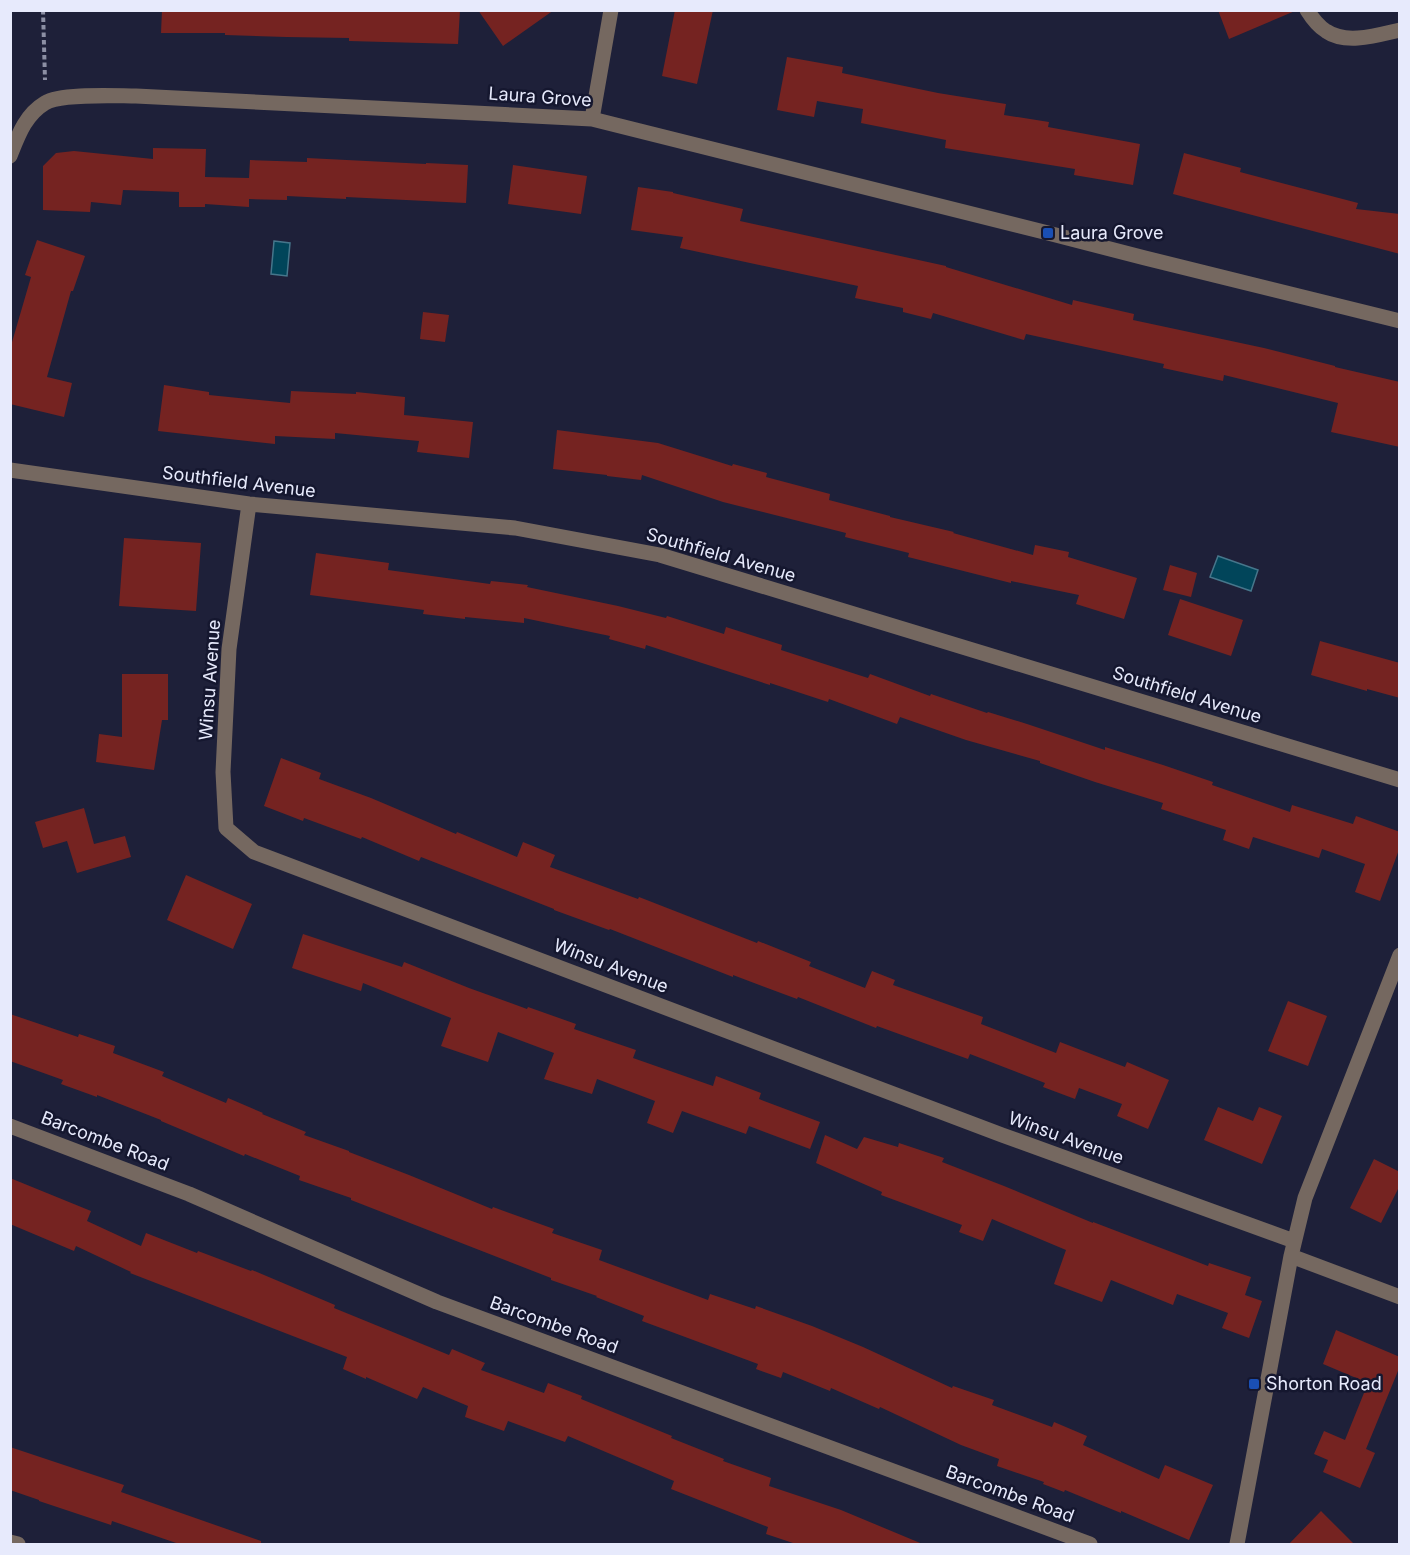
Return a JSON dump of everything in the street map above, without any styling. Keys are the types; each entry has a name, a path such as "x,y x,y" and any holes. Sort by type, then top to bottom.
{"street":[{"path":"592,119 610,10"},
{"path":"1307,10 1326,32 1340,36 1355,38 1400,30"},
{"name":"Laura Grove","path":"45,102 64,97 136,96 592,119 1400,321"},
{"path":"10,156 19,133 30,116 45,102"},
{"name":"Southfield Avenue","path":"10,470 249,504 515,528 660,555 1400,780"},
{"name":"Winsu Avenue","path":"249,504 229,648 223,772 226,828 254,852 991,1131 1293,1249 1400,1297"},
{"path":"1237,1545 1293,1249 1305,1198 1400,955"},
{"name":"Barcombe Road","path":"10,1126 189,1194 437,1302 1090,1545"},
{"path":"10,1542 18,1545"}],"path":[{"path":"43,10 45,102"}],"water":[{"path":"274,241 290,243 287,276 271,274"},
{"path":"1218,556 1258,570 1251,591 1210,577"}],"building":[{"path":"162,10 460,10 458,44 349,41 349,38 225,35 225,33 161,33"},
{"path":"478,10 554,10 503,46"},
{"path":"675,10 713,10 697,84 662,76"},
{"path":"1218,10 1295,10 1295,11 1229,39"},
{"path":"787,57 843,67 842,73 938,93 1006,104 1004,115 1049,122 1048,127 1140,144 1133,185 1074,175 1075,169 945,148 946,140 861,123 863,109 817,101 814,117 777,110"},
{"path":"153,148 206,149 205,177 249,178 250,160 307,162 307,158 468,165 466,203 287,196 287,200 249,199 249,207 205,204 205,207 179,207 179,192 123,190 121,205 91,202 90,212 43,210 43,166 56,153 74,151 153,159"},
{"path":"1184,153 1241,168 1240,172 1358,203 1356,209 1400,214 1400,254 1173,194"},
{"path":"513,165 587,176 581,214 508,204"},
{"path":"638,187 673,192 743,209 740,221 946,266 1072,305 1073,300 1134,314 1133,320 1264,348 1400,382 1400,447 1331,432 1338,403 1224,375 1223,381 1163,368 1164,364 1026,334 1024,340 933,313 931,319 903,312 903,308 855,298 858,286 680,248 683,237 631,230"},
{"path":"37,240 85,256 73,291 71,291 47,377 72,383 64,417 10,404 10,349 31,277 25,275"},
{"path":"423,312 449,315 445,342 420,339"},
{"path":"164,385 209,392 209,395 290,403 291,391 356,394 356,392 405,397 404,415 473,422 469,458 417,452 419,441 335,433 335,439 275,436 275,444 158,431"},
{"path":"557,430 658,443 732,466 733,464 767,473 766,477 830,494 829,500 1033,555 1035,545 1069,552 1068,557 1137,578 1124,619 1076,604 1079,595 1011,581 1011,583 908,557 909,553 845,537 846,533 723,502 642,475 641,480 553,469"},
{"path":"124,538 201,543 196,611 119,606"},
{"path":"316,553 389,563 388,570 490,584 491,581 528,585 527,587 666,618 667,616 724,634 726,627 782,645 781,650 868,678 870,674 930,696 931,694 1105,750 1105,747 1163,765 1290,812 1292,805 1353,824 1356,816 1400,832 1400,847 1380,901 1355,892 1365,864 1322,849 1319,858 1253,837 1249,849 1223,840 1226,830 1161,809 1163,803 900,717 897,724 829,699 828,702 770,683 770,685 646,645 645,649 609,639 610,636 524,618 524,623 465,617 465,619 423,614 424,610 310,595"},
{"path":"1170,565 1197,573 1191,597 1163,590"},
{"path":"1180,599 1243,620 1231,656 1168,635"},
{"path":"1320,641 1400,663 1400,698 1311,675"},
{"path":"122,674 168,674 168,720 162,720 154,770 96,762 99,734 122,737"},
{"path":"281,758 321,773 319,779 517,857 523,842 555,855 550,867 638,899 639,897 757,943 758,941 811,962 809,966 865,988 872,971 895,980 893,985 983,1017 981,1024 1056,1053 1060,1042 1125,1067 1127,1062 1169,1080 1148,1129 1117,1116 1122,1104 1079,1088 1075,1099 1043,1087 1045,1083 970,1054 968,1059 877,1026 876,1028 798,997 797,999 733,975 733,977 610,929 554,910 421,857 419,861 362,837 361,839 304,818 303,821 264,806"},
{"path":"84,808 94,844 125,836 131,857 77,873 67,841 43,848 35,822"},
{"path":"186,875 252,904 233,949 167,920"},
{"path":"303,934 402,967 404,962 527,1009 528,1007 576,1024 574,1029 636,1050 633,1058 713,1086 716,1076 761,1093 759,1099 820,1122 810,1149 749,1126 746,1134 682,1111 673,1133 647,1123 655,1101 597,1079 592,1094 544,1079 554,1053 498,1032 488,1062 441,1046 451,1018 363,983 361,991 292,968"},
{"path":"1288,1001 1327,1016 1308,1066 1268,1051"},
{"path":"10,1014 78,1037 79,1034 115,1046 113,1053 164,1072 162,1076 226,1103 228,1098 306,1132 304,1135 492,1209 493,1207 554,1229 552,1233 602,1250 599,1260 708,1300 710,1294 755,1309 756,1306 812,1326 952,1388 953,1386 994,1400 992,1405 1052,1427 1054,1422 1087,1436 1083,1445 1159,1479 1165,1465 1213,1485 1189,1540 1121,1511 1121,1513 997,1466 999,1459 961,1445 880,1407 879,1409 831,1388 830,1391 783,1372 781,1378 756,1369 758,1364 642,1321 644,1316 597,1296 551,1280 551,1278 351,1200 351,1198 299,1180 300,1176 245,1154 244,1156 97,1095 97,1097 61,1084 63,1080 10,1061"},
{"path":"1218,1107 1253,1121 1259,1107 1282,1116 1262,1164 1204,1140"},
{"path":"825,1135 857,1149 864,1137 898,1147 899,1143 944,1158 942,1162 1093,1223 1208,1266 1209,1263 1251,1277 1245,1295 1262,1301 1249,1338 1222,1328 1228,1313 1177,1294 1173,1305 1111,1280 1102,1302 1054,1284 1066,1250 992,1219 983,1241 959,1232 962,1225 881,1195 882,1192 816,1163"},
{"path":"1374,1159 1400,1172 1400,1185 1381,1223 1350,1208"},
{"path":"10,1178 91,1211 87,1221 141,1246 146,1233 197,1253 198,1251 252,1270 335,1305 334,1308 449,1355 452,1349 485,1363 481,1370 544,1393 548,1383 582,1396 581,1399 672,1436 671,1438 724,1459 723,1461 771,1478 769,1486 841,1510 925,1545 799,1545 766,1534 768,1527 671,1489 674,1481 568,1436 565,1442 508,1421 504,1431 465,1417 468,1406 423,1387 417,1399 366,1377 366,1379 343,1369 347,1357 130,1273 76,1246 74,1251 10,1224"},
{"path":"1336,1330 1400,1357 1400,1366 1366,1449 1375,1453 1360,1488 1323,1472 1328,1460 1314,1454 1324,1431 1345,1440 1368,1383 1323,1364"},
{"path":"10,1447 124,1485 121,1492 261,1541 261,1545 182,1545 112,1521 111,1525 10,1490"},
{"path":"1321,1511 1355,1545 1288,1545"}],"place":[{"name":"Laura Grove","path":"1048,233"},
{"name":"Shorton Road","path":"1254,1384"}]}
